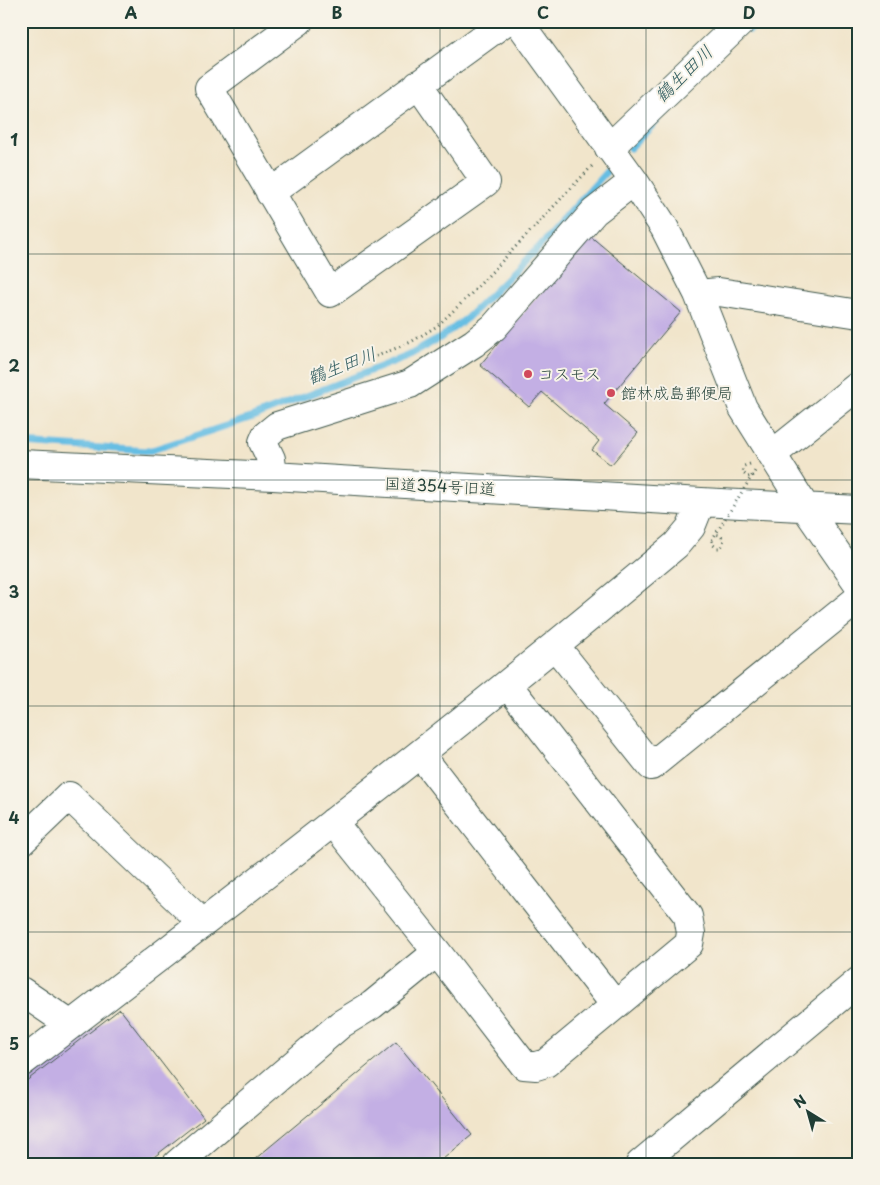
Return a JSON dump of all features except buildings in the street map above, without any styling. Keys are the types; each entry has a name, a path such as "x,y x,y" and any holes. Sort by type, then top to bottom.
{"street":[{"path":"299,21 209,88 330,293 486,182 418,84"},
{"path":"270,193 506,21"},
{"path":"518,21 634,181 664,227 698,294 743,408 760,466 805,507 859,585"},
{"path":"609,148 742,21"},
{"path":"273,476 271,459 263,442 266,435 277,426 410,384 474,343 494,327 594,212 634,181"},
{"path":"698,294 719,292 859,314"},
{"path":"760,466 859,385"},
{"name":"国道354号旧道","path":"21,464 273,476 859,510"},
{"path":"21,1063 556,647 676,545 691,527 701,502"},
{"path":"556,647 651,766 859,598"},
{"path":"333,822 524,1065 536,1066 546,1063 688,944 691,934 688,916 507,684"},
{"path":"420,754 615,1005"},
{"path":"21,842 69,796 193,914 201,924"},
{"path":"176,1164 341,1024 372,1005 437,952"},
{"path":"640,1164 859,981"},
{"path":"21,991 71,1025"}],"path":[{"path":"353,366 411,342 437,326 468,297 609,148"},
{"path":"715,534 722,537 724,540 721,548 715,547 712,544 712,540 760,466"}],"waterway":[{"name":"鶴生田川","path":"750,30 759,21"},
{"name":"鶴生田川","path":"630,148 656,122"},
{"name":"鶴生田川","path":"21,443 149,451 253,417 408,356 440,338 467,318 539,247 607,171"}],"place":[{"name":"コスモス","path":"528,374"},
{"name":"館林成島郵便局","path":"611,393"}]}
